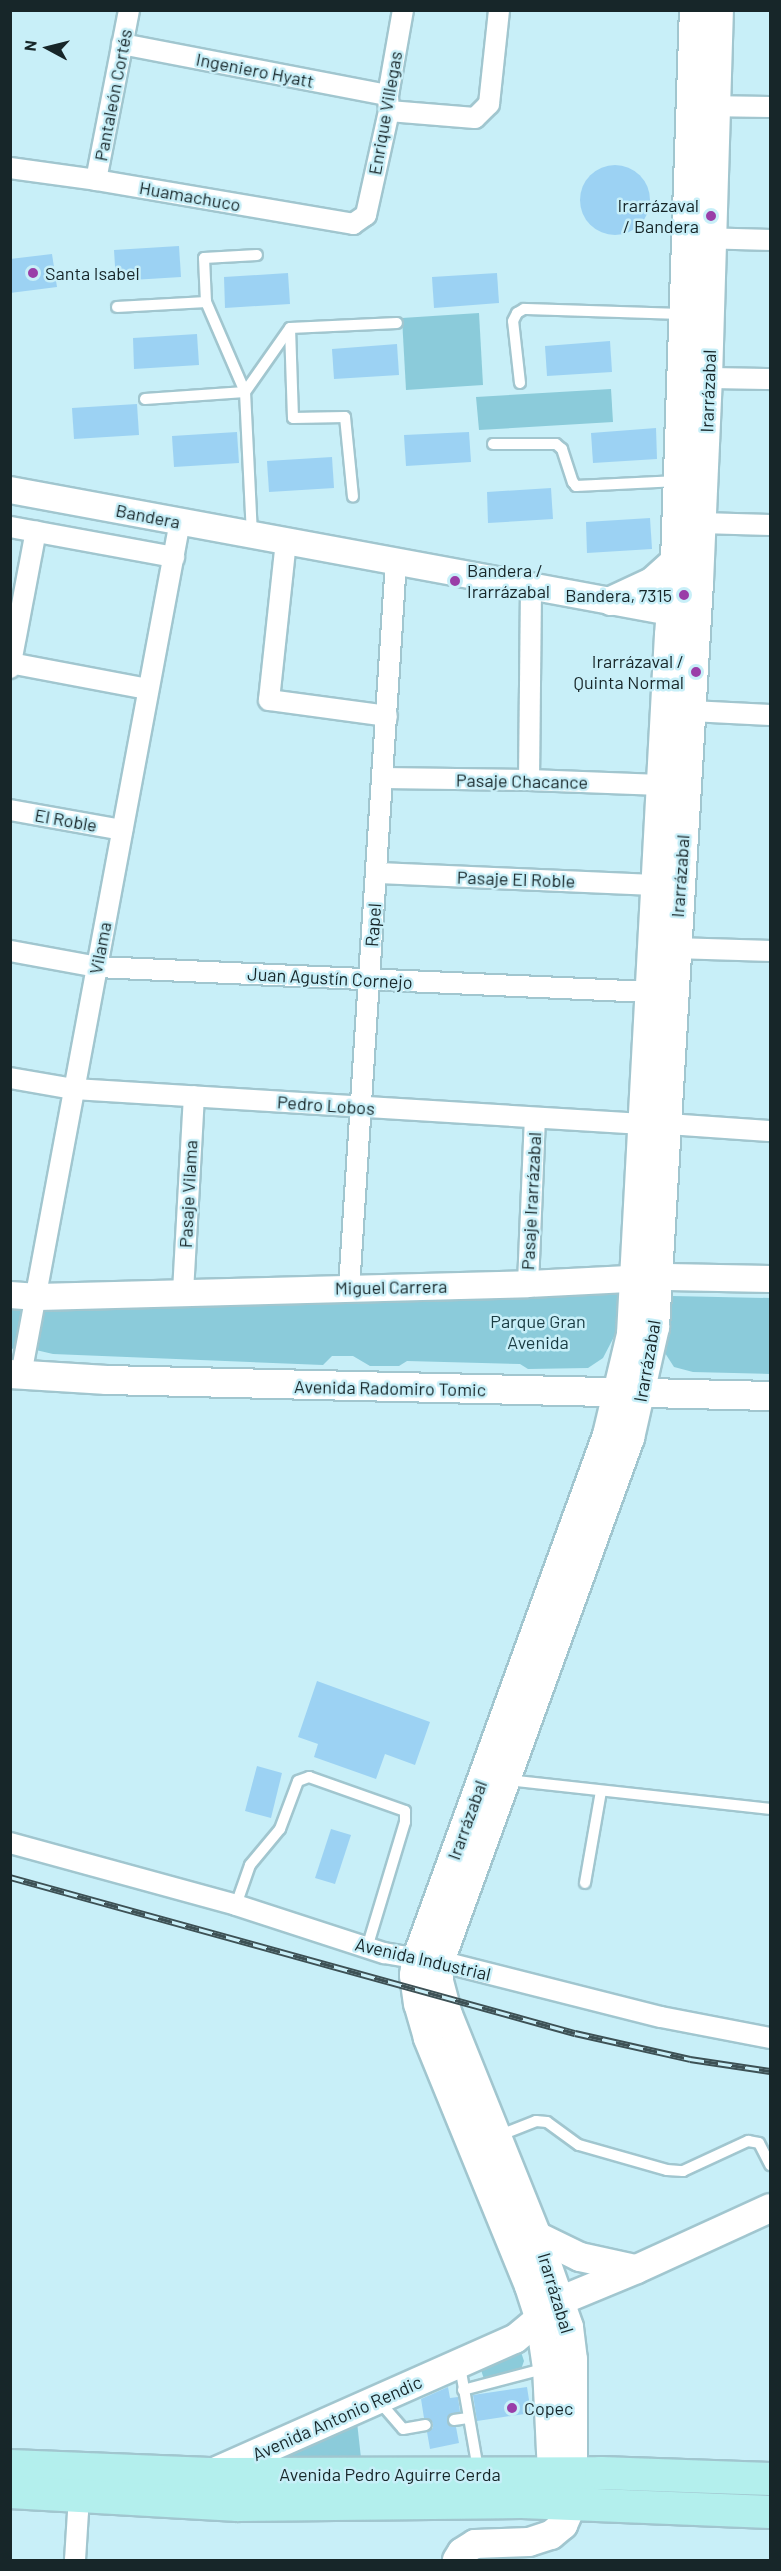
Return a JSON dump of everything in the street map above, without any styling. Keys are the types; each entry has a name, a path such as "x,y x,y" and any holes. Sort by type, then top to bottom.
{"main road":[{"name":"Irarrázabal","path":"694,10 704,106"},
{"name":"Irarrázabal","path":"655,1124 650,992 661,786 683,613 701,523 708,378 700,238 704,106 719,10"},
{"name":"Irarrázabal","path":"566,2483 540,2320 529,2286 428,2038 416,1991 607,1435 630,1393 655,1327 647,1277 655,1124 676,948 691,711 683,613 675,561 684,314 700,238"},
{"path":"611,602 652,582 675,561"},
{"name":"Avenida Radomiro Tomic","path":"16,1375 130,1381 771,1396"},
{"name":"Irarrázabal","path":"566,2483 573,2360 562,2300 427,1962 505,1780 630,1438 630,1393"},
{"name":"Avenida Antonio Rendic","path":"127,2499 155,2493 210,2474 378,2400 461,2376 540,2320 562,2300 637,2269 771,2208"},
{"path":"537,2236 580,2257 637,2269"},
{"name":"Avenida Antonio Rendic","path":"148,2472 196,2463 251,2445 505,2328 523,2322 540,2320"},
{"name":"Avenida Pedro Aguirre Cerda","path":"10,2466 210,2474 479,2473 771,2512"},
{"name":"Avenida Pedro Aguirre Cerda","path":"10,2492 238,2505 456,2502 566,2483 771,2480"},
{"path":"457,2559 475,2544 529,2542 551,2535 563,2525 566,2483"}],"street":[{"name":"Pantaleón Cortés","path":"96,180 129,10"},
{"name":"Enrique Villegas","path":"366,215 403,10"},
{"name":"Ingeniero Hyatt","path":"122,44 388,103 475,118 489,104 499,10"},
{"path":"704,106 771,107"},
{"name":"Huamachuco","path":"10,168 96,180 354,224 366,215"},
{"path":"700,238 771,240"},
{"path":"708,378 771,379"},
{"name":"Bandera","path":"10,490 611,602 683,613"},
{"name":"Vilama","path":"16,1375 38,1297 74,1089 180,521"},
{"path":"701,523 771,525"},
{"name":"Bandera","path":"10,526 174,557"},
{"path":"36,531 11,665 148,689"},
{"path":"286,541 269,700 387,716"},
{"name":"Rapel","path":"349,1288 396,561"},
{"path":"529,780 531,586"},
{"path":"691,711 771,715"},
{"name":"Pasaje Chacance","path":"383,778 529,780 661,786"},
{"name":"El Roble","path":"10,810 122,830"},
{"name":"Pasaje El Roble","path":"377,873 656,885"},
{"path":"676,948 771,951"},
{"name":"Juan Agustín Cornejo","path":"10,951 97,967 650,992"},
{"name":"Pedro Lobos","path":"10,1078 74,1089 535,1119 771,1131"},
{"name":"Pasaje Vilama","path":"183,1292 194,1096"},
{"name":"Pasaje Irarrázabal","path":"528,1284 535,1119"},
{"name":"Miguel Carrera","path":"10,1294 38,1297 528,1284 647,1277 771,1279"},
{"name":"Avenida Industrial","path":"10,1843 236,1905 367,1948 661,2017 771,2038"},
{"path":"75,2560 79,2497"}],"lane":[{"path":"252,535 245,392 206,302 204,258 257,255"},
{"path":"117,307 206,302"},
{"path":"520,383 513,321 517,313 524,309 684,314"},
{"path":"290,328 397,323"},
{"path":"245,392 290,328"},
{"path":"290,328 293,418 345,417 353,497"},
{"path":"145,399 245,392"},
{"path":"492,444 555,444 562,449 576,486 678,481"},
{"path":"236,1905 250,1865 280,1829 298,1781 309,1777 405,1810 405,1822 367,1948"},
{"path":"505,1780 771,1809"},
{"path":"585,1883 601,1791"},
{"path":"498,2136 536,2121 547,2122 579,2145 667,2170 683,2171 748,2141 759,2143 771,2165"},
{"path":"479,2473 461,2376 547,2368"},
{"path":"378,2400 403,2429 426,2425"},
{"path":"454,2420 468,2418"}],"green space":[{"path":"479,313 483,385 406,390 402,318"},
{"path":"611,389 613,422 479,430 476,397"},
{"name":"Parque Gran Avenida","path":"349,1294 617,1295 622,1307 617,1331 603,1358 588,1368 528,1369 520,1364 407,1361 399,1366 370,1366 353,1356 332,1356 323,1365 53,1354 23,1347 11,1349 10,1301"},
{"path":"672,1296 770,1298 770,1374 693,1372 674,1367 665,1353 663,1337"},
{"path":"519,2346 524,2361 520,2372 485,2382 479,2364"},
{"path":"357,2422 361,2458 283,2459"}],"building":[{"path":"615,165 634,171 644,181 650,200 644,219 634,229 615,235 596,229 586,219 580,200 586,181 596,171"},
{"path":"179,246 181,277 116,281 114,250"},
{"name":"Santa Isabel","path":"52,254 57,287 10,293 10,259"},
{"path":"288,273 290,304 225,308 224,277"},
{"path":"497,273 499,303 434,308 432,277"},
{"path":"197,334 199,365 134,369 133,338"},
{"path":"610,341 612,372 547,376 545,346"},
{"path":"397,344 399,375 334,379 332,349"},
{"path":"137,404 139,435 74,439 72,408"},
{"path":"656,428 657,459 593,463 591,433"},
{"path":"237,432 239,463 174,467 172,436"},
{"path":"469,432 471,462 406,466 404,435"},
{"path":"332,457 334,488 269,492 267,461"},
{"path":"551,488 553,519 488,523 487,492"},
{"path":"650,518 652,549 587,553 586,522"},
{"path":"317,1681 430,1722 415,1765 385,1754 376,1779 314,1757 318,1744 298,1737"},
{"path":"257,1766 282,1773 271,1818 245,1811"},
{"path":"331,1829 351,1835 335,1884 315,1878"},
{"path":"448,2387 450,2398 458,2397 460,2412 450,2414 447,2422 451,2427 456,2427 459,2443 430,2449 427,2432 433,2428 433,2423 424,2418 421,2399"},
{"path":"527,2387 531,2413 477,2421 473,2395"}],"railway":[{"path":"10,1877 575,2033 690,2059 770,2071"}],"place":[{"name":"Irarrázaval / Bandera","path":"711,216"},
{"name":"Santa Isabel","path":"33,273"},
{"name":"Bandera / Irarrázabal","path":"455,581"},
{"name":"Bandera, 7315","path":"684,595"},
{"name":"Irarrázaval / Quinta Normal","path":"696,672"},
{"name":"Copec","path":"512,2408"}]}
